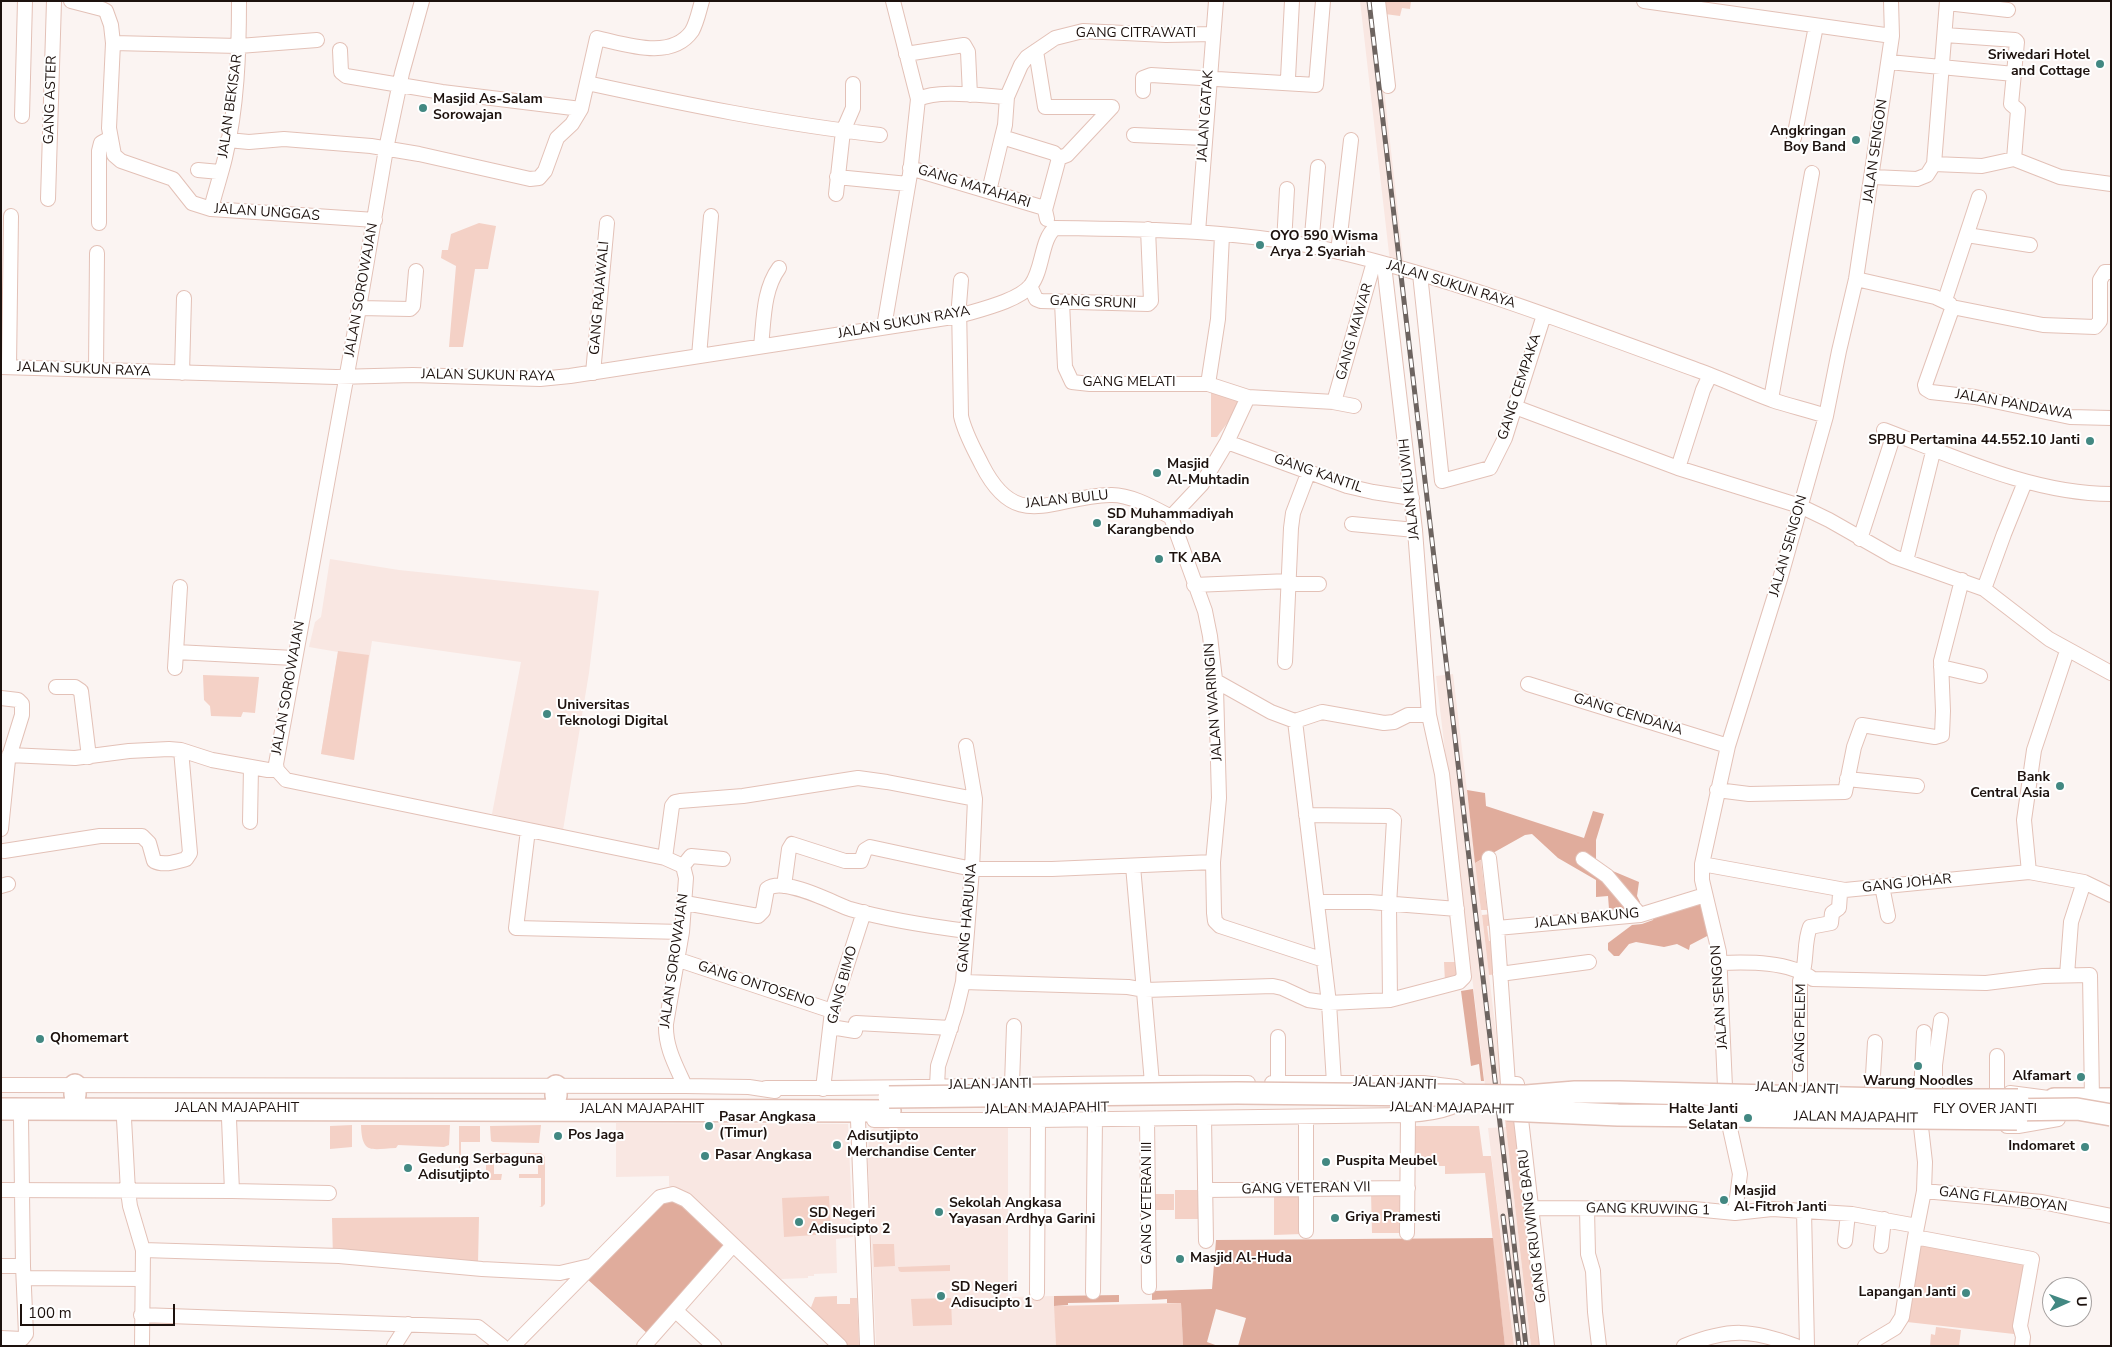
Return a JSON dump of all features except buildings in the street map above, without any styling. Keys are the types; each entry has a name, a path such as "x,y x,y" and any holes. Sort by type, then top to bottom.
{"highway":[{"name":"JALAN MAJAPAHIT","path":"1,1095 75,1090 556,1091 800,1104 1236,1106 1527,1110 1618,1115 2105,1110"},
{"name":"JALAN MAJAPAHIT","path":"1521,1100 1601,1092 1921,1100 2018,1110"},
{"name":"JALAN MAJAPAHIT","path":"889,1104 1237,1093 1618,1104"},
{"name":"JALAN MAJAPAHIT","path":"1,1109 292,1114 650,1115 800,1104"},
{"name":"FLY OVER JANTI","path":"1618,1104 1921,1110 2105,1110"}],"street":[{"path":"22,116 25,1"},
{"name":"GANG ASTER","path":"48,199 54,1"},
{"name":"JALAN UNGGAS","path":"71,1 106,11 111,25 113,43 110,138 114,154 121,161 151,172 164,174 173,179 192,203 211,210 375,220"},
{"name":"JALAN BEKISAR","path":"211,210 228,140 239,46 239,1"},
{"name":"JALAN SOROWAJAN","path":"422,1 386,149 360,308 276,758 277,770 286,780 665,858 683,866 686,878 682,932 679,960 665,1036 685,1086"},
{"path":"228,140 249,142 284,139 317,140 420,154 530,180 539,178 545,171 557,138 572,124 581,108 597,38 651,48 669,46 683,40 692,31 702,1"},
{"path":"884,327 908,184 918,100 893,1"},
{"name":"JALAN GATAK","path":"1198,232 1216,1"},
{"path":"1288,78 1292,1"},
{"path":"1143,92 1142,81 1146,76 1317,83 1323,1"},
{"path":"1378,1 1388,86"},
{"path":"1644,1 1892,36"},
{"name":"JALAN SENGON","path":"1725,1087 1720,963 1716,937 1702,880 1702,864 1728,746 1780,579 1826,416 1856,279 1873,177 1892,36 1891,1"},
{"path":"1873,177 1917,179 1927,175 1934,164 1947,2 2008,10"},
{"path":"1794,138 1816,26"},
{"name":"GANG CITRAWATI","path":"989,191 1006,119 1007,97 1021,65 1036,51 1055,38 1083,31 1212,34"},
{"path":"1945,36 2014,40 2017,45 2011,104 2018,110 2014,159"},
{"path":"113,43 239,46 317,40"},
{"path":"906,54 964,45 968,52 970,95"},
{"path":"340,50 342,74 400,86 581,108"},
{"path":"1036,51 1045,107 1112,107 1067,155 1059,158"},
{"path":"1889,62 2014,74"},
{"path":"587,83 701,107 844,131 880,135"},
{"path":"836,194 844,131 853,108 853,84"},
{"path":"918,100 929,96 970,95 1007,97"},
{"path":"1134,135 1204,138"},
{"path":"1002,136 1054,153 1059,158"},
{"path":"99,223 99,151 101,144 110,138"},
{"path":"1338,252 1351,140"},
{"path":"1045,210 1059,158"},
{"path":"1934,164 1982,166 2014,159 2060,177 2111,184"},
{"path":"1311,247 1318,167"},
{"name":"GANG MATAHARI","path":"910,168 1042,207 1045,210 1051,231"},
{"path":"198,170 220,172"},
{"path":"1771,399 1812,173"},
{"path":"837,177 908,184"},
{"path":"1284,243 1287,189"},
{"path":"1949,305 1979,197"},
{"path":"5,367 11,216"},
{"path":"699,356 711,216"},
{"name":"GANG RAJAWALI","path":"593,372 607,224"},
{"name":"JALAN SUKUN RAYA","path":"1051,231 1056,228 1148,229 1198,232 1255,238 1338,252 1420,274 1544,315 1771,399 1826,416"},
{"name":"GANG SRUNI","path":"1030,286 1036,299 1041,301 1150,304 1148,229"},
{"path":"1030,286 1051,231"},
{"path":"1222,235 1218,319 1208,384 1248,397 1334,402 1354,406"},
{"path":"1967,235 2030,245"},
{"path":"96,370 97,253"},
{"name":"GANG MAWAR","path":"1334,402 1379,263"},
{"name":"JALAN KLUWIH","path":"1379,263 1416,530 1429,714 1442,774 1457,909"},
{"path":"761,346 765,302 770,281 779,268"},
{"path":"360,308 410,309 413,306 416,271"},
{"path":"1856,279 1899,288 1957,308 2060,327 2095,327 2100,321 2100,280 2104,272 2111,272"},
{"name":"GANG CEMPAKA","path":"1420,274 1442,481 1490,468 1505,438 1544,315"},
{"path":"959,316 961,280"},
{"name":"JALAN SUKUN RAYA","path":"5,367 182,373 346,376 412,375 540,379 959,316 1016,296 1030,286"},
{"path":"182,373 184,298"},
{"name":"GANG MELATI","path":"1062,302 1065,367 1072,382 1090,384 1208,384"},
{"name":"JALAN PANDAWA","path":"1949,305 1924,384 1926,390 1975,396 2070,417 2111,418"},
{"name":"JALAN BULU","path":"959,316 960,401 964,429 986,473 996,488 1008,500 1014,504 1030,507 1112,495 1129,499 1171,517"},
{"path":"1678,468 1703,390 1710,375"},
{"path":"1171,517 1202,484 1227,442 1248,397"},
{"path":"1515,407 1678,468 1800,506 1906,561 1984,589 2067,651 2111,673"},
{"path":"1860,538 1889,432 2025,482 2096,494 2111,494"},
{"name":"GANG KANTIL","path":"1227,442 1347,486 1412,498"},
{"path":"1906,561 1934,448"},
{"path":"1285,662 1291,528 1293,513 1309,471"},
{"path":"1984,589 2025,482"},
{"name":"JALAN WARINGIN","path":"1171,517 1194,586 1205,611 1216,688 1219,798 1213,862 1215,921 1220,926 1324,960"},
{"path":"1352,524 1416,530"},
{"path":"1717,790 1749,794 1845,792 1854,747 1862,725 1935,737 1942,735 1941,667 1962,580"},
{"path":"1194,586 1289,582 1319,584"},
{"path":"175,668 180,587"},
{"path":"2029,872 2024,820 2032,758 2067,651"},
{"path":"176,652 294,658"},
{"path":"1941,667 1980,676"},
{"path":"1214,680 1272,712 1295,721 1322,712 1384,724 1394,722 1408,715 1429,714"},
{"name":"GANG CENDANA","path":"1528,684 1728,746"},
{"path":"56,687 75,687 81,691 90,756"},
{"path":"1,698 18,700 22,704 22,715 9,755 1,829"},
{"path":"1295,721 1329,1003 1334,1083"},
{"name":"GANG HARJUNA","path":"937,1086 938,1066 962,982 967,931 975,799 966,746"},
{"path":"9,755 58,758 156,748 181,750 212,760 277,770"},
{"path":"4,851 100,836 142,836 149,844 154,861 160,864 174,863 186,859 190,852 181,750"},
{"path":"250,822 251,767"},
{"path":"665,858 672,806 675,802 688,799 743,796 858,778 975,799"},
{"path":"1847,779 1917,786"},
{"path":"1306,815 1392,817 1394,820 1389,905 1390,1000"},
{"path":"528,830 516,928 682,932"},
{"path":"784,886 791,844 845,861 861,861 865,850 870,847 972,870 1052,869 1213,862"},
{"path":"683,866 691,856 723,859"},
{"path":"1489,858 1497,928 1508,1084 1517,1084 1521,1100 1602,1122"},
{"path":"1583,859 1607,876 1640,915"},
{"name":"GANG JOHAR","path":"1702,864 1846,890 2029,872 2084,882 2111,895"},
{"path":"1133,866 1152,1083"},
{"path":"2067,975 2071,922 2084,882"},
{"path":"685,903 758,916 763,911 767,889 775,886 784,886 864,912 931,926 967,931"},
{"path":"1882,886 1888,916"},
{"name":"GANG PELEM","path":"1800,1089 1800,981 1804,972 1806,937 1810,927 1832,923 1832,914 1839,908 1840,894 1846,890"},
{"name":"JALAN BAKUNG","path":"1497,928 1640,915 1705,895"},
{"path":"962,982 1128,987 1145,990 1274,986 1308,1000 1329,1003 1390,1000 1463,980 1465,975 1457,909 1370,902 1317,902"},
{"name":"GANG BIMO","path":"823,1089 832,1011 864,912"},
{"name":"GANG ONTOSENO","path":"679,960 832,1011"},
{"path":"1500,974 1589,962"},
{"path":"1720,963 1772,965 1804,972 1813,979 1942,983 1986,982 2043,976 2090,976 2105,1110"},
{"path":"1928,1094 1941,1020"},
{"path":"831,1027 855,1031 856,1023 870,1023 950,1028"},
{"path":"1012,1084 1014,1026"},
{"path":"1924,1032 1928,1094"},
{"path":"1278,1037 1278,1083"},
{"path":"1872,1092 1875,1042"},
{"path":"1997,1056 1997,1093"},
{"path":"1206,1241 1205,1190 1209,1118 1214,1082"},
{"name":"JALAN JANTI","path":"766,1088 823,1089 1012,1084 1214,1082 1408,1082 1456,1087 1461,1089 1466,1096 1461,1103 1455,1106 1408,1115 1038,1120 767,1120"},
{"path":"1408,1082 1414,1086 1419,1098 1415,1107 1408,1115 1408,1233"},
{"path":"1,1085 75,1090"},
{"path":"1602,1085 1590,1091 1588,1104 1595,1117 1602,1122"},
{"name":"JALAN JANTI","path":"1521,1100 1602,1085 1725,1087 1928,1094 2018,1093 2057,1109"},
{"path":"556,1091 685,1086 766,1088 800,1104"},
{"path":"1834,1126 1835,1090"},
{"name":"GANG KRUWING BARU","path":"1521,1100 1520,1120 1547,1346"},
{"path":"650,1115 767,1120 800,1104"},
{"path":"1520,1120 1834,1126 2018,1126 2057,1109"},
{"path":"1,1118 229,1119 292,1114"},
{"path":"1306,1117 1306,1231"},
{"path":"1,1338 22,1339 26,1334 23,1272 21,1118"},
{"path":"124,1119 130,1206 143,1250 142,1346"},
{"path":"229,1119 232,1191"},
{"path":"1094,1292 1095,1119"},
{"name":"GANG VETERAN III","path":"1148,1119 1149,1287"},
{"path":"858,1120 867,1346"},
{"path":"1037,1293 1038,1120"},
{"path":"1728,1124 1740,1174 1735,1212"},
{"path":"1865,1346 1895,1328 1902,1317 1924,1191 1925,1162 1921,1127"},
{"name":"GANG VETERAN VII","path":"1205,1190 1408,1188"},
{"path":"1,1190 329,1193"},
{"name":"GANG FLAMBOYAN","path":"1924,1191 2042,1202 2111,1216"},
{"path":"513,1346 575,1285 590,1266 660,1197 666,1194 673,1194 686,1200 840,1346"},
{"name":"GANG KRUWING 1","path":"1531,1208 1694,1209 1735,1212 1772,1209 1848,1214 1884,1219 1916,1232 2032,1259 2020,1326 2023,1337 2022,1346"},
{"path":"1587,1209 1588,1254 1594,1271 1595,1312 1599,1346"},
{"path":"1804,1211 1807,1346"},
{"path":"1845,1241 1848,1214"},
{"path":"1881,1246 1884,1219"},
{"path":"644,1346 733,1245"},
{"path":"143,1250 339,1256 482,1270 560,1273 590,1266"},
{"path":"1,1266 23,1272 142,1279"},
{"path":"676,1311 714,1346"},
{"path":"141,1315 478,1327 502,1346"},
{"path":"394,1346 408,1324"},
{"path":"1684,1346 1701,1339 1729,1332 1758,1334 1796,1346"}],"shaded area":[{"path":"1360,1 1374,1 1404,265 1390,262"},
{"path":"1384,1 1411,1 1410,9 1402,8 1400,16 1385,14"},
{"path":"479,223 496,226 488,269 475,269 463,347 449,347 456,266 441,258 442,250 448,250 451,234"},
{"path":"1215,388 1241,397 1231,418 1217,437 1211,437 1211,393"},
{"name":"Universitas Teknologi Digital","path":"330,559 399,570 599,591 589,673 563,830 492,814 521,662 372,641 354,760 321,754 338,652 309,647 315,622 321,617"},
{"path":"338,651 369,655 354,760 321,754"},
{"path":"1453,674 1502,1083 1485,1085 1436,676"},
{"path":"203,675 259,677 255,713 243,712 241,717 211,716 210,706 204,700"},
{"path":"1467,790 1485,793 1486,806 1584,838 1593,811 1604,814 1596,840 1596,864 1639,882 1637,896 1640,902 1633,913 1624,914 1623,908 1609,909 1608,896 1596,897 1596,880 1558,858 1532,834 1525,835 1475,863"},
{"path":"1481,860 1487,910 1481,910 1475,863"},
{"path":"1703,899 1711,934 1690,945 1689,950 1677,944 1664,947 1636,942 1629,944 1619,956 1614,956 1608,950 1608,943 1632,925 1653,920 1654,915"},
{"path":"1492,914 1493,925 1487,926 1489,941 1495,941 1498,974 1489,975 1482,915"},
{"path":"1444,962 1459,962 1461,978 1445,982"},
{"path":"1473,989 1484,1081 1481,1081 1479,1064 1471,1066 1461,991"},
{"path":"1514,1118 1541,1346 1531,1346 1505,1119"},
{"path":"616,1123 848,1124 853,1237 836,1239 837,1273 814,1274 814,1276 808,1276 808,1278 781,1279 685,1192 669,1186 669,1176 616,1177"},
{"path":"352,1125 352,1147 330,1149 330,1126"},
{"path":"361,1125 450,1125 449,1145 444,1147 398,1145 396,1148 374,1149 366,1146 363,1141"},
{"path":"541,1125 539,1143 491,1141 490,1126"},
{"path":"459,1126 480,1126 480,1142 461,1142 461,1172 459,1177"},
{"path":"1411,1126 1479,1126 1483,1156 1491,1156 1514,1346 1505,1346 1485,1173 1445,1174 1445,1166 1411,1166"},
{"path":"1506,1127 1531,1346 1514,1346 1488,1128"},
{"path":"874,1128 1008,1128 1008,1297 1054,1296 1056,1346 876,1346 868,1165 869,1132"},
{"path":"490,1153 509,1153 510,1156 494,1156 494,1174 502,1174 501,1180 486,1180 486,1158"},
{"path":"526,1153 541,1153 545,1157 545,1204 542,1207 539,1206 541,1206 541,1178 519,1178 519,1174 538,1174 538,1157 524,1157"},
{"path":"1175,1190 1199,1190 1199,1219 1175,1219"},
{"path":"1371,1193 1401,1193 1402,1233 1372,1233"},
{"path":"1150,1194 1174,1194 1174,1210 1150,1210"},
{"path":"1274,1194 1302,1194 1302,1234 1274,1235"},
{"path":"829,1196 831,1234 784,1237 782,1198"},
{"path":"674,1199 725,1246 649,1335 586,1278 660,1202"},
{"path":"479,1217 478,1263 333,1259 332,1218"},
{"path":"1493,1238 1505,1346 1238,1346 1246,1318 1216,1309 1207,1342 1218,1346 1183,1346 1181,1303 1167,1303 1167,1299 1152,1300 1152,1291 1212,1289 1216,1240"},
{"name":"Lapangan Janti","path":"1918,1243 2027,1263 2014,1334 1907,1322"},
{"path":"873,1244 894,1244 895,1266 874,1267"},
{"path":"950,1265 950,1271 901,1272 898,1267"},
{"path":"1119,1295 1119,1302 1068,1303 1068,1305 1054,1306 1054,1296"},
{"path":"837,1296 837,1304 850,1304 850,1298 857,1298 859,1346 844,1346 810,1310 815,1297"},
{"path":"951,1298 952,1325 913,1326 911,1299"},
{"path":"1181,1303 1183,1346 1056,1346 1054,1306"},
{"path":"1936,1327 1961,1330 1959,1346 1930,1346 1931,1334 1935,1335"}],"railway":[{"path":"1369,1 1526,1346"},
{"path":"1503,1216 1519,1346"}],"place":[{"name":"Sriwedari Hotel and Cottage","path":"2100,64"},
{"name":"Masjid As-Salam Sorowajan","path":"423,108"},
{"name":"Angkringan Boy Band","path":"1856,140"},
{"name":"OYO 590 Wisma Arya 2 Syariah","path":"1260,245"},
{"name":"SPBU Pertamina 44.552.10 Janti","path":"2090,441"},
{"name":"Masjid Al-Muhtadin","path":"1157,473"},
{"name":"SD Muhammadiyah Karangbendo","path":"1097,523"},
{"name":"TK ABA","path":"1159,559"},
{"name":"Universitas Teknologi Digital","path":"547,714"},
{"name":"Bank Central Asia","path":"2060,786"},
{"name":"Qhomemart","path":"40,1039"},
{"name":"Warung Noodles","path":"1918,1066"},
{"name":"Alfamart","path":"2081,1077"},
{"name":"Halte Janti Selatan","path":"1748,1118"},
{"name":"Pasar Angkasa (Timur)","path":"709,1126"},
{"name":"Pos Jaga","path":"558,1136"},
{"name":"Adisutjipto Merchandise Center","path":"837,1145"},
{"name":"Indomaret","path":"2085,1147"},
{"name":"Pasar Angkasa","path":"705,1156"},
{"name":"Puspita Meubel","path":"1326,1162"},
{"name":"Gedung Serbaguna Adisutjipto","path":"408,1168"},
{"name":"Masjid Al-Fitroh Janti","path":"1724,1200"},
{"name":"Sekolah Angkasa Yayasan Ardhya Garini","path":"939,1212"},
{"name":"Griya Pramesti","path":"1335,1218"},
{"name":"SD Negeri Adisucipto 2","path":"799,1222"},
{"name":"Masjid Al-Huda","path":"1180,1259"},
{"name":"Lapangan Janti","path":"1966,1293"},
{"name":"SD Negeri Adisucipto 1","path":"941,1296"}]}
